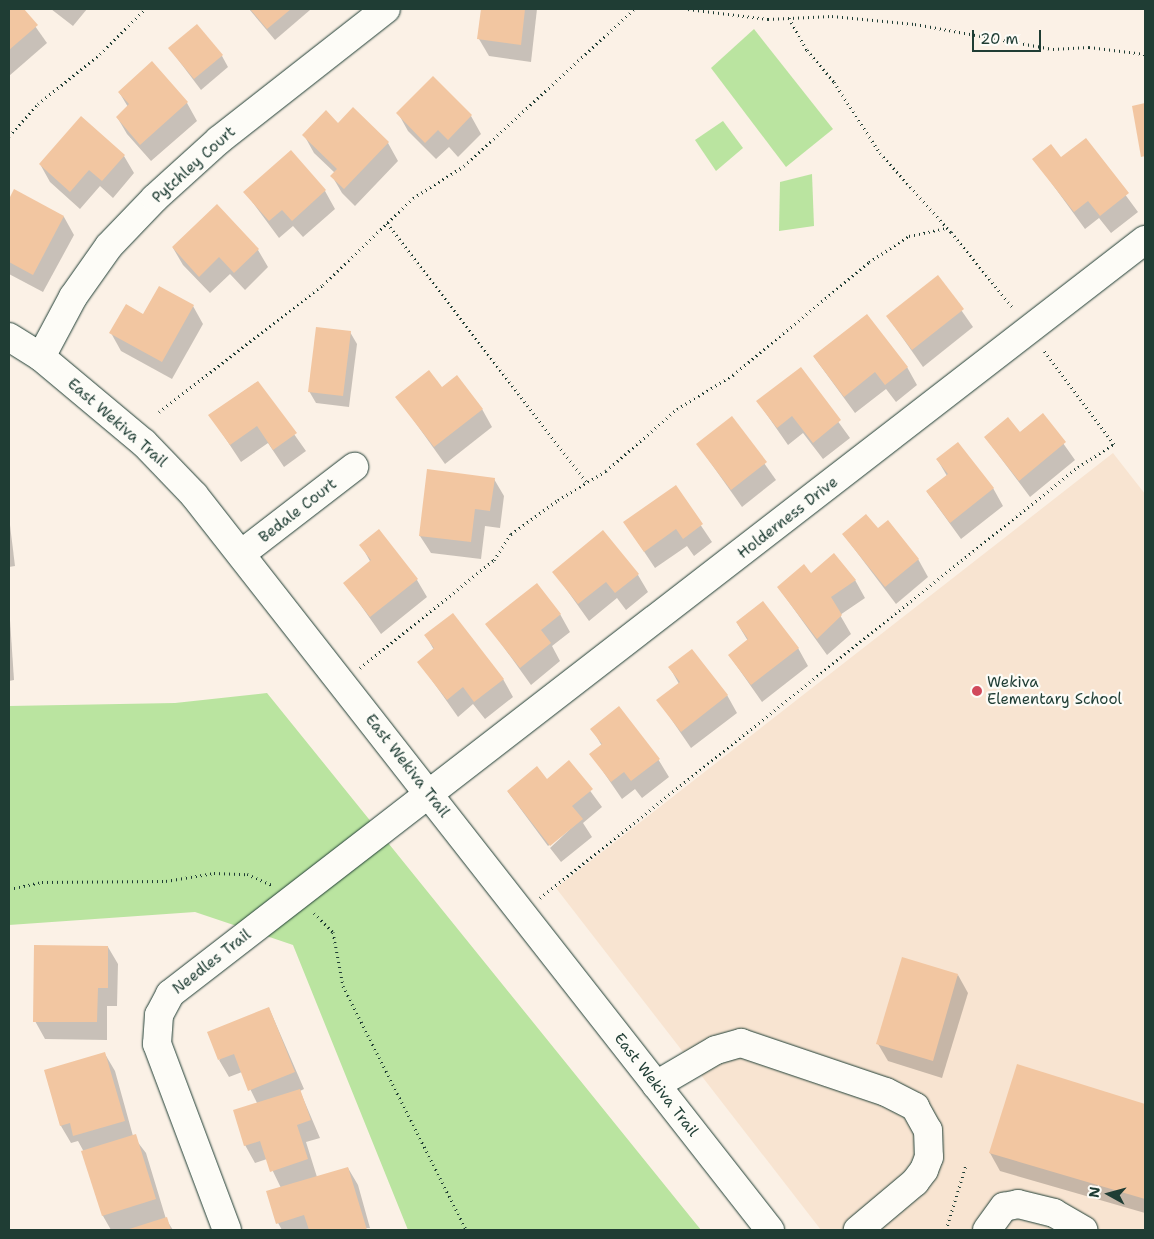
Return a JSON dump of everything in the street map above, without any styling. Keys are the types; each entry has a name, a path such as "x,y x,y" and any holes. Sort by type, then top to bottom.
{"street":[{"name":"Pytchley Court","path":"41,357 73,297 109,246 155,198 219,140 386,9"},
{"name":"Holderness Drive","path":"430,796 1145,240"},
{"name":"East Wekiva Trail","path":"9,337 41,357 144,443 194,495 770,1230"},
{"name":"Bedale Court","path":"241,554 354,467"},
{"name":"Needles Trail","path":"227,1230 157,1044 158,1015 170,994 430,796"},
{"path":"656,1085 716,1050 741,1043 886,1092 915,1107 928,1130 929,1157 924,1170 915,1182 858,1230"},
{"path":"987,1230 1004,1207 1018,1204 1054,1213 1084,1230"}],"path":[{"path":"9,136 38,104 100,54 145,9"},
{"path":"159,412 323,285 413,198 464,166 634,9"},
{"path":"688,9 768,19 832,16 915,24 1053,49 1089,47 1145,54"},
{"path":"521,912 1078,467 1114,444 996,284 880,153 834,82 807,50 790,18"},
{"path":"387,223 587,483"},
{"path":"341,682 488,566 511,534 606,471 677,409 733,376 869,262 909,236 947,228"},
{"path":"9,889 42,882 166,881 214,873 247,874 268,882 292,901 317,914 333,932 343,986 466,1230"},
{"path":"946,1230 966,1165"}],"shaded area":[{"name":"Wekiva Elementary School","path":"1113,453 1145,494 1145,1230 821,1230 556,888"}],"green space":[{"path":"754,29 833,129 786,167 711,68"},
{"path":"723,121 743,148 716,171 695,140"},
{"path":"812,174 814,226 779,231 780,182"},
{"path":"267,693 701,1230 408,1230 293,945 195,912 9,925 9,706 175,703"}],"building":[{"path":"9,9 24,9 38,25 9,50"},
{"path":"250,9 291,9 267,29"},
{"path":"481,9 525,9 521,45 477,39"},
{"path":"197,24 223,55 194,79 168,48"},
{"path":"152,61 188,102 140,145 116,117 129,104 118,92"},
{"path":"433,76 472,115 448,140 438,130 425,143 396,113"},
{"path":"1145,103 1145,156 1141,157 1132,106"},
{"path":"353,107 389,142 344,189 330,176 337,169 302,135 326,110 338,123"},
{"path":"81,116 125,155 102,181 89,170 70,192 39,164"},
{"path":"1086,138 1129,193 1100,216 1088,201 1074,212 1032,159 1051,144 1061,157"},
{"path":"291,150 326,190 292,221 282,210 269,221 243,192"},
{"path":"14,189 64,216 33,275 9,262 9,199"},
{"path":"217,204 259,249 234,273 219,257 199,277 172,247"},
{"path":"938,275 964,309 912,350 886,316"},
{"path":"159,286 194,305 162,362 109,333 126,304 143,314"},
{"path":"867,314 908,367 885,385 875,372 844,397 813,356"},
{"path":"316,327 351,331 343,396 308,392"},
{"path":"801,367 841,420 813,443 792,416 777,428 756,401"},
{"path":"429,370 442,387 457,375 483,409 434,447 395,397"},
{"path":"258,381 297,433 273,450 257,426 230,445 208,415"},
{"path":"1043,413 1066,442 1019,481 984,437 1008,417 1020,432"},
{"path":"732,416 767,462 731,490 696,444"},
{"path":"958,442 994,488 950,523 926,491 948,474 936,459"},
{"path":"427,469 495,478 490,511 475,509 471,542 419,536"},
{"path":"676,485 703,524 683,539 676,529 644,552 623,522"},
{"path":"866,514 878,528 888,520 919,559 885,587 842,534"},
{"path":"379,529 418,579 370,617 343,583 371,560 359,545"},
{"path":"603,530 639,574 615,593 606,582 578,604 552,572"},
{"path":"834,553 856,580 831,597 842,615 817,639 777,587 804,564 811,573"},
{"path":"537,583 561,614 541,630 551,643 520,668 485,624"},
{"path":"763,601 799,648 751,685 728,655 748,639 736,622"},
{"path":"453,613 504,679 474,702 463,687 447,700 417,662 434,648 424,635"},
{"path":"692,649 728,695 681,732 656,700 680,682 668,667"},
{"path":"619,706 660,759 631,781 624,772 611,782 589,754 602,744 590,729"},
{"path":"569,760 593,789 572,806 583,819 550,846 507,791 537,766 547,779"},
{"path":"34,945 108,946 108,988 98,988 97,1022 33,1022"},
{"path":"902,957 958,974 933,1061 876,1044"},
{"path":"269,1007 295,1072 248,1091 234,1054 218,1060 207,1032"},
{"path":"105,1052 125,1121 73,1136 70,1123 60,1126 44,1070"},
{"path":"1017,1064 1145,1104 1145,1199 989,1153"},
{"path":"300,1089 311,1120 297,1125 308,1159 270,1172 260,1141 244,1146 233,1110"},
{"path":"136,1134 156,1199 102,1216 81,1151"},
{"path":"348,1167 367,1230 309,1230 304,1215 276,1224 266,1191"},
{"path":"167,1217 171,1230 126,1230"}],"place":[{"name":"Wekiva Elementary School","path":"977,691"}]}
